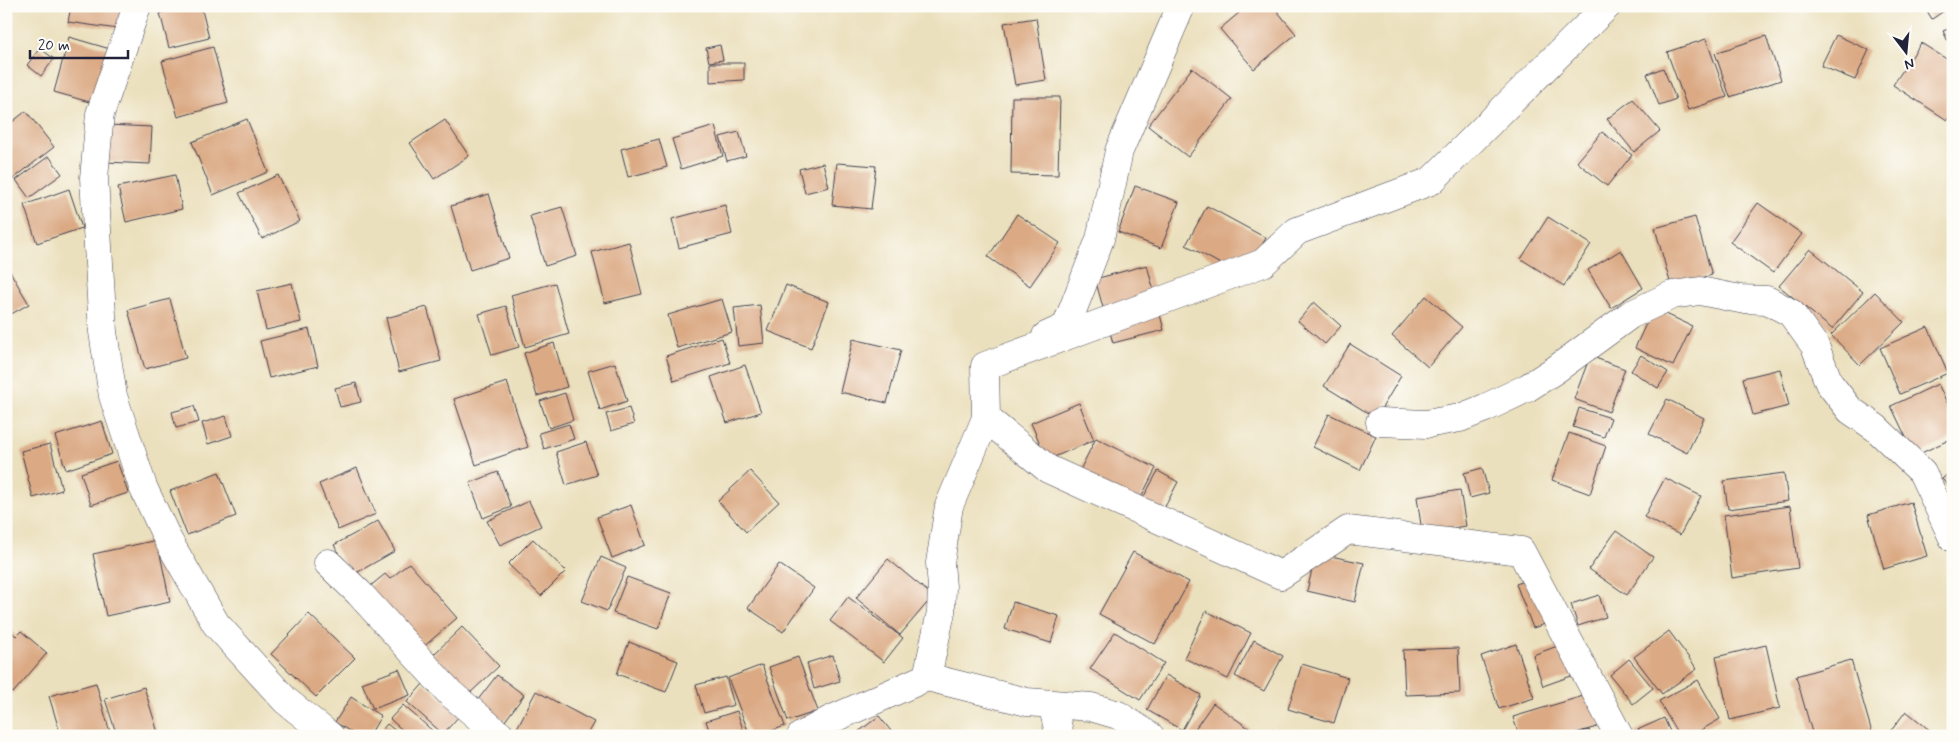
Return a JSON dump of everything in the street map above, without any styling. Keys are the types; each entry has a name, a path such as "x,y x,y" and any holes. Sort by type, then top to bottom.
{"street":[{"path":"137,6 100,114 94,178 103,332 113,396 143,487 168,540 216,624 286,701 330,736"},
{"path":"985,366 1066,327 1100,239 1120,151 1181,6"},
{"path":"985,366 1263,263 1297,231 1431,181 1607,6"},
{"path":"1380,422 1426,424 1460,418 1485,408 1527,388 1630,315 1672,296 1700,291 1740,299 1766,300 1791,312 1815,346 1829,383 1850,410 1876,428 1922,472 1953,538"},
{"path":"927,677 941,612 942,587 940,563 948,506 986,418 985,366"},
{"path":"986,418 1048,469 1281,575 1348,530 1521,551 1619,736"},
{"path":"328,563 450,693 501,736"},
{"path":"801,736 830,720 927,677 999,696 1052,704 1090,707 1118,715 1150,736"},
{"path":"1052,704 1060,736"}],"building":[{"path":"71,6 121,6 118,29 68,22"},
{"path":"186,6 201,6 209,38 169,48 160,13"},
{"path":"1247,6 1273,6 1296,34 1254,69 1220,29"},
{"path":"1924,6 1951,6 1932,19"},
{"path":"6,10 12,13 6,25"},
{"path":"1036,18 1046,80 1015,85 1004,23"},
{"path":"1953,27 1953,52 1943,31"},
{"path":"1836,35 1869,50 1855,80 1821,66"},
{"path":"1766,36 1781,80 1730,97 1715,53"},
{"path":"69,37 110,49 93,103 54,92"},
{"path":"1706,39 1727,97 1688,110 1667,52"},
{"path":"1921,43 1953,63 1953,111 1947,120 1893,85"},
{"path":"720,45 723,60 709,62 706,48"},
{"path":"213,47 228,103 178,117 162,61"},
{"path":"40,48 54,59 41,76 27,65"},
{"path":"710,63 744,63 744,80 710,82"},
{"path":"1192,68 1232,99 1188,157 1148,126"},
{"path":"1663,68 1676,99 1659,105 1647,74"},
{"path":"1012,97 1060,97 1058,175 1011,174"},
{"path":"1633,99 1660,131 1634,152 1607,119"},
{"path":"26,111 54,147 8,183 6,127"},
{"path":"247,119 268,172 213,195 192,142"},
{"path":"445,120 469,156 434,179 410,143"},
{"path":"107,125 152,127 150,164 105,162"},
{"path":"715,126 723,156 681,169 672,139"},
{"path":"739,132 746,156 727,161 720,137"},
{"path":"1602,132 1632,155 1607,186 1577,162"},
{"path":"659,139 667,167 628,177 621,149"},
{"path":"49,156 62,174 29,198 16,180"},
{"path":"823,163 829,187 805,193 799,169"},
{"path":"837,163 876,166 871,209 832,205"},
{"path":"175,175 182,209 126,222 118,187"},
{"path":"278,175 300,221 262,239 239,193"},
{"path":"1135,186 1179,202 1161,248 1118,232"},
{"path":"69,189 82,228 37,243 24,205"},
{"path":"489,194 509,258 470,270 451,206"},
{"path":"1758,203 1802,234 1773,273 1730,242"},
{"path":"725,205 732,234 679,248 672,219"},
{"path":"1207,206 1266,238 1244,277 1186,245"},
{"path":"562,207 577,256 545,266 530,216"},
{"path":"1017,214 1060,243 1030,286 988,257"},
{"path":"1548,217 1591,244 1564,286 1521,259"},
{"path":"1695,217 1712,275 1671,286 1655,228"},
{"path":"629,242 642,294 605,303 592,252"},
{"path":"1810,249 1863,292 1832,329 1779,286"},
{"path":"1621,250 1643,288 1611,308 1588,270"},
{"path":"1147,265 1164,330 1113,343 1095,279"},
{"path":"8,268 29,304 6,317 6,270"},
{"path":"292,283 301,322 266,330 257,291"},
{"path":"555,283 569,334 525,347 511,295"},
{"path":"786,285 829,302 811,348 768,331"},
{"path":"1875,292 1904,322 1860,365 1831,335"},
{"path":"1426,296 1462,327 1428,367 1392,336"},
{"path":"170,299 186,358 145,369 128,310"},
{"path":"722,299 732,332 677,348 668,315"},
{"path":"1314,302 1341,326 1325,344 1298,321"},
{"path":"760,305 764,343 738,346 734,308"},
{"path":"506,306 519,347 492,355 479,314"},
{"path":"427,307 441,361 399,372 386,318"},
{"path":"1653,308 1692,326 1673,366 1635,348"},
{"path":"1928,327 1948,373 1900,394 1880,348"},
{"path":"309,329 318,366 269,378 260,341"},
{"path":"722,338 730,363 674,381 666,356"},
{"path":"853,339 901,350 887,403 840,392"},
{"path":"554,343 567,387 537,396 524,353"},
{"path":"1350,344 1401,376 1376,418 1324,386"},
{"path":"1641,355 1668,372 1658,388 1631,371"},
{"path":"1590,356 1625,369 1609,412 1574,399"},
{"path":"615,363 627,401 600,410 588,371"},
{"path":"745,365 761,412 727,423 711,377"},
{"path":"1780,369 1789,406 1753,415 1743,378"},
{"path":"507,382 528,447 476,465 454,399"},
{"path":"356,383 361,402 340,407 335,388"},
{"path":"1938,384 1953,415 1953,438 1915,456 1891,406"},
{"path":"565,393 573,420 549,428 540,401"},
{"path":"1667,399 1704,418 1687,453 1649,434"},
{"path":"1079,403 1094,440 1047,460 1031,423"},
{"path":"194,406 199,422 176,428 172,412"},
{"path":"629,408 634,424 611,431 606,414"},
{"path":"1579,408 1611,418 1604,437 1573,427"},
{"path":"1329,414 1376,436 1360,470 1313,447"},
{"path":"226,416 232,436 208,444 202,423"},
{"path":"102,421 112,454 66,470 55,436"},
{"path":"569,424 574,439 544,449 539,433"},
{"path":"1569,433 1606,446 1590,494 1552,480"},
{"path":"1096,438 1156,468 1137,505 1077,476"},
{"path":"586,442 597,475 566,485 556,452"},
{"path":"50,444 62,490 33,498 21,451"},
{"path":"117,461 128,493 91,505 81,473"},
{"path":"357,468 376,514 338,530 319,484"},
{"path":"1482,468 1489,493 1470,498 1464,473"},
{"path":"1953,469 1953,491 1942,479"},
{"path":"750,471 779,502 746,532 718,501"},
{"path":"1158,471 1178,482 1159,518 1138,507"},
{"path":"219,472 236,516 187,535 170,491"},
{"path":"498,472 511,507 483,518 470,483"},
{"path":"1784,473 1788,501 1728,509 1724,481"},
{"path":"1665,478 1701,496 1680,535 1644,517"},
{"path":"1460,490 1466,526 1422,532 1417,497"},
{"path":"529,501 541,526 500,545 487,521"},
{"path":"1911,502 1927,556 1884,569 1868,515"},
{"path":"631,505 645,545 612,558 597,517"},
{"path":"1790,506 1798,568 1732,578 1724,515"},
{"path":"378,521 395,551 351,576 334,545"},
{"path":"1616,531 1653,557 1627,595 1589,569"},
{"path":"533,539 566,571 541,596 508,564"},
{"path":"157,540 170,602 106,616 93,554"},
{"path":"1133,552 1189,582 1155,644 1099,614"},
{"path":"1316,553 1364,563 1355,602 1307,591"},
{"path":"601,557 626,568 607,611 582,601"},
{"path":"888,559 933,596 900,635 856,598"},
{"path":"409,563 457,618 421,649 368,588 385,574 390,579"},
{"path":"779,564 814,588 783,632 748,608"},
{"path":"1537,576 1554,621 1533,628 1516,584"},
{"path":"627,577 671,593 658,629 613,613"},
{"path":"1599,595 1606,617 1578,626 1571,604"},
{"path":"848,597 903,638 884,662 830,621"},
{"path":"1013,602 1059,616 1051,643 1005,629"},
{"path":"1206,611 1251,633 1228,679 1184,658"},
{"path":"309,614 355,658 316,697 271,654"},
{"path":"6,627 16,636 21,631 47,653 13,693 6,688"},
{"path":"462,627 499,666 469,694 432,656"},
{"path":"1669,631 1697,669 1662,694 1634,657"},
{"path":"1115,632 1164,663 1140,700 1090,669"},
{"path":"1254,640 1283,656 1264,691 1235,676"},
{"path":"629,642 678,661 666,692 617,674"},
{"path":"1516,644 1534,698 1499,709 1481,656"},
{"path":"1563,644 1574,675 1543,686 1533,655"},
{"path":"1766,645 1780,708 1730,720 1716,657"},
{"path":"1458,648 1460,693 1405,695 1403,650"},
{"path":"833,655 840,681 814,689 807,663"},
{"path":"798,657 818,711 788,721 769,667"},
{"path":"1629,659 1653,688 1633,704 1610,675"},
{"path":"1851,660 1873,736 1813,736 1796,676"},
{"path":"1302,664 1348,678 1334,723 1288,709"},
{"path":"762,665 785,726 757,736 750,736 728,678"},
{"path":"399,669 410,695 373,709 362,683"},
{"path":"497,675 524,695 505,721 477,701"},
{"path":"1166,675 1201,695 1182,730 1147,710"},
{"path":"726,677 734,705 704,713 696,685"},
{"path":"1698,680 1720,719 1691,736 1679,736 1659,701"},
{"path":"96,683 111,736 61,736 49,696"},
{"path":"424,683 460,715 443,734 407,702"},
{"path":"144,687 159,736 117,736 105,699"},
{"path":"536,691 594,722 586,736 522,736 515,732"},
{"path":"1590,694 1600,726 1566,736 1519,736 1513,717"},
{"path":"351,697 381,716 369,736 357,736 335,722"},
{"path":"1213,703 1260,736 1190,736"},
{"path":"403,705 435,733 432,736 409,736 390,719"},
{"path":"737,711 745,736 711,736 706,721"},
{"path":"1906,711 1932,732 1929,736 1887,736"},
{"path":"879,716 895,736 853,736"},
{"path":"1664,718 1672,736 1635,736 1633,732"},
{"path":"387,724 402,736 377,736"},
{"path":"1272,729 1281,736 1268,736"},
{"path":"1589,730 1591,736 1573,736 1573,735"}]}
